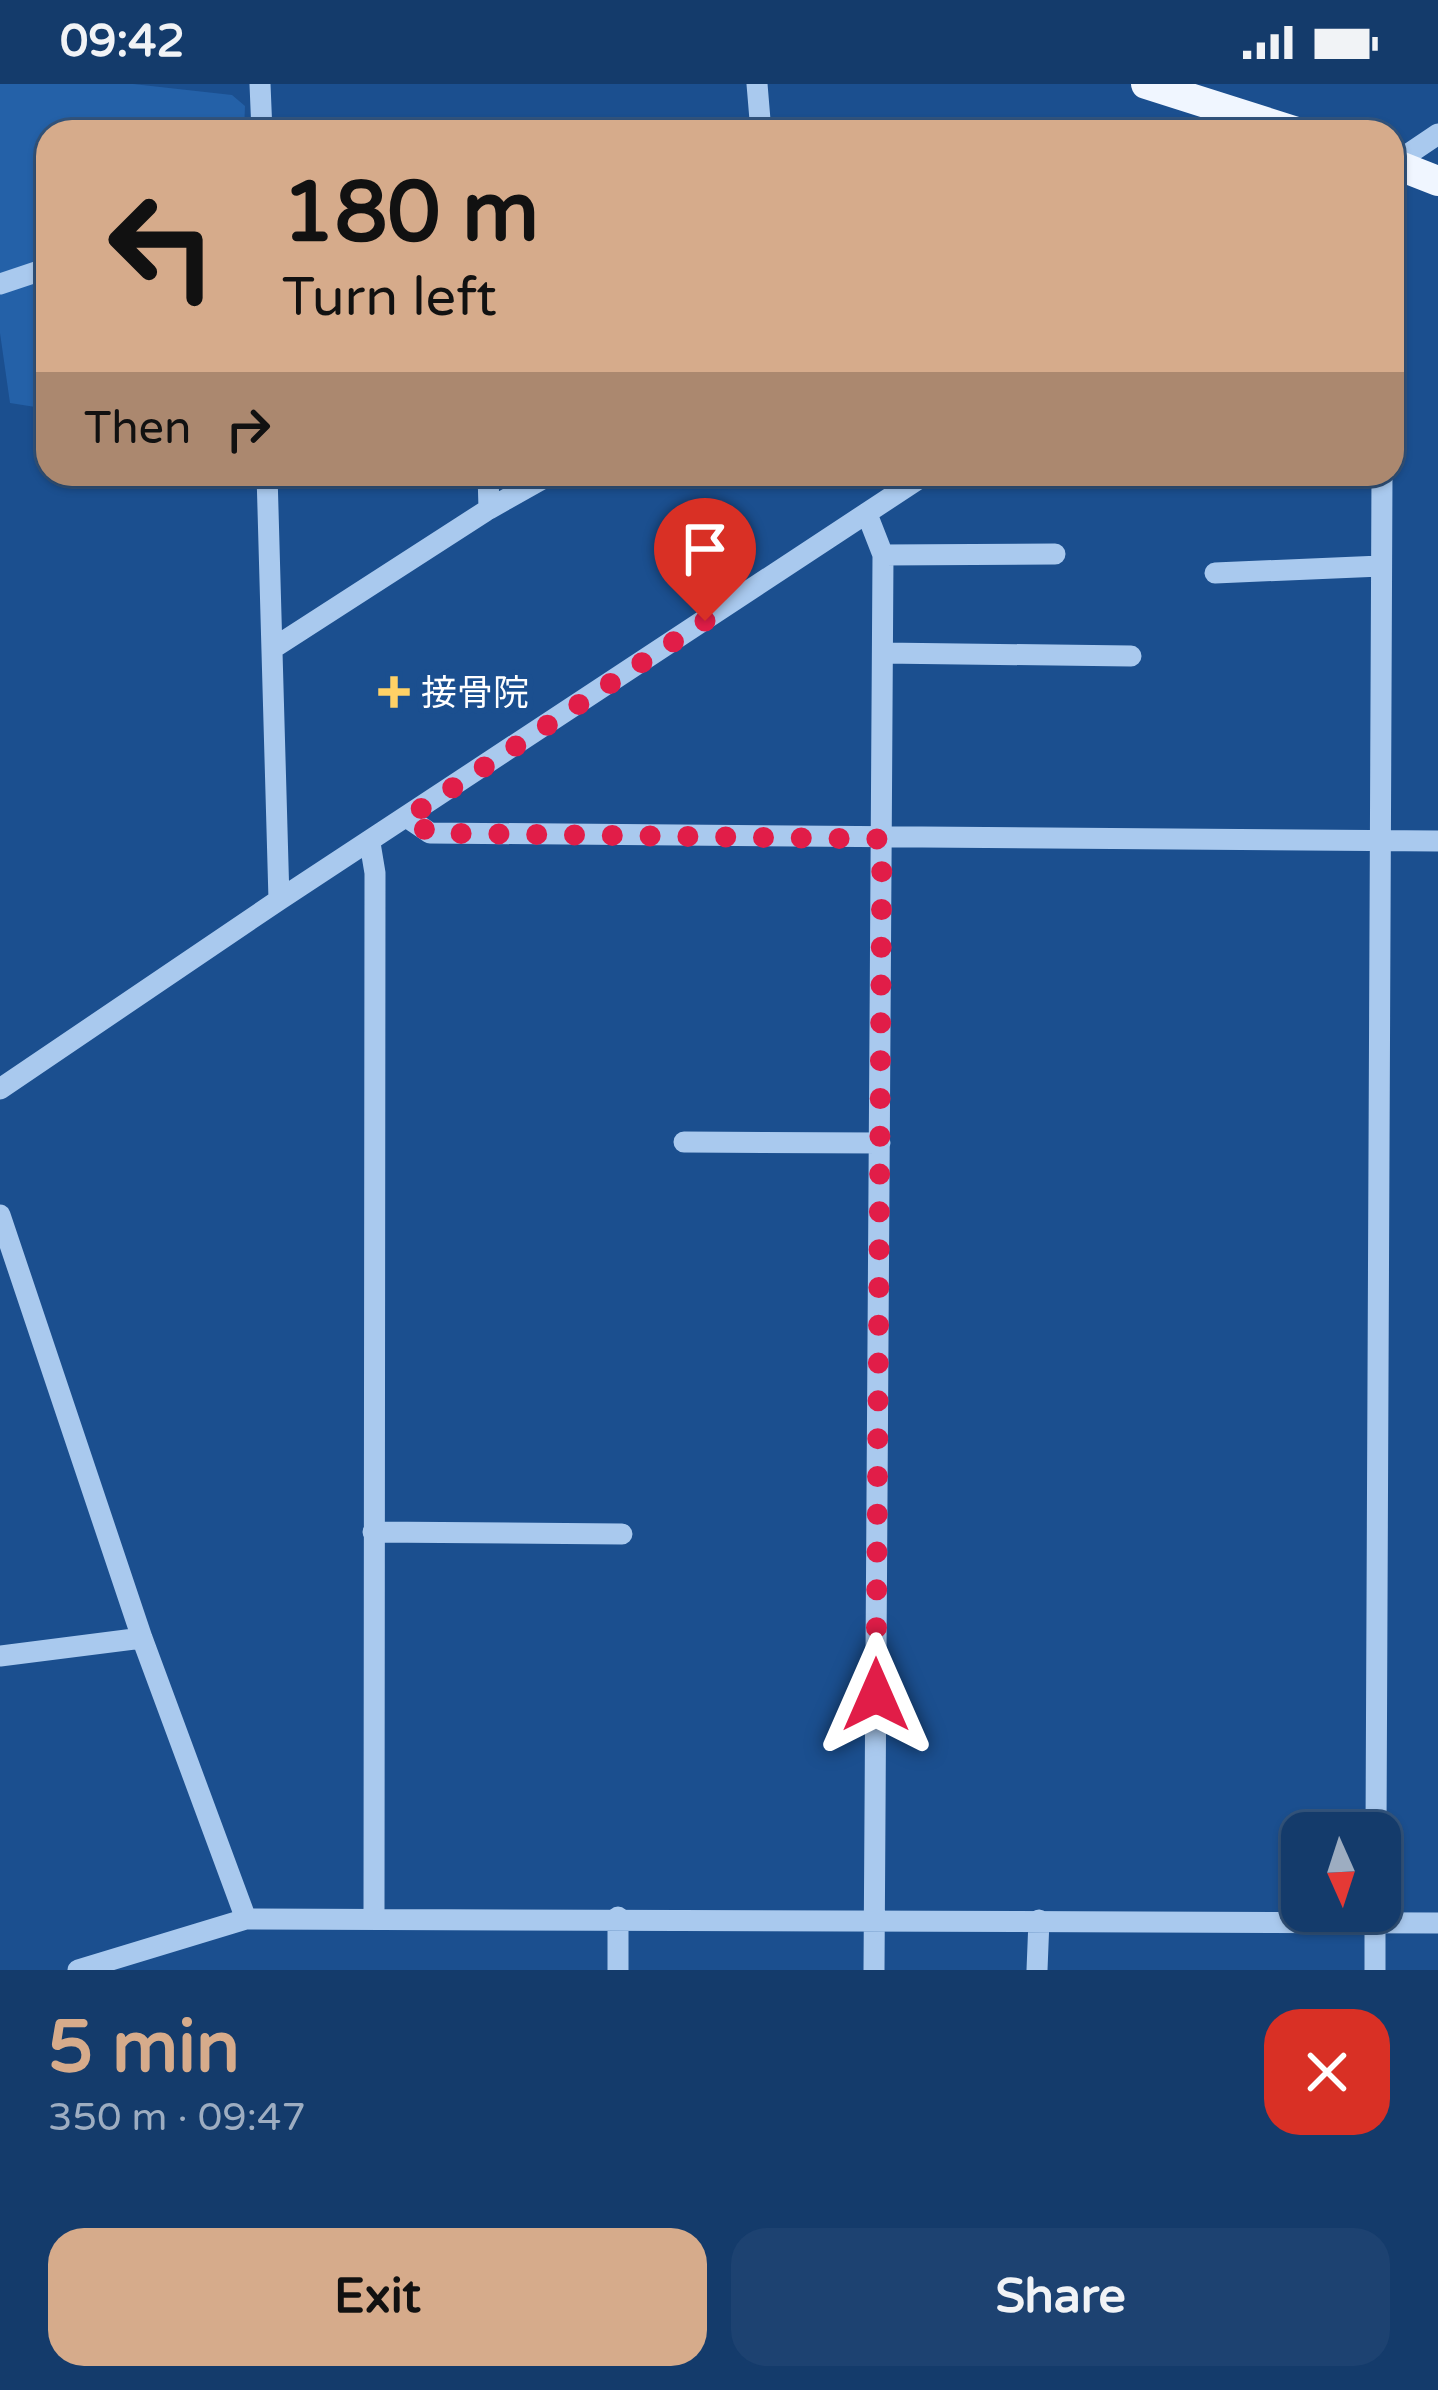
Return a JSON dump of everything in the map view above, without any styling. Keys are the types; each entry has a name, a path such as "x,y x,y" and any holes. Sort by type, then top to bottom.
{"main road":[{"path":"1145,84 1259,120"},
{"path":"1404,170 1438,181"}],"street":[{"path":"260,84 262,120"},
{"path":"757,84 759,120"},
{"path":"1404,158 1438,134"},
{"path":"0,284 36,272"},
{"path":"268,486 279,900"},
{"path":"488,486 489,509"},
{"path":"275,647 530,486"},
{"path":"0,1089 867,514 902,486"},
{"path":"1376,1812 1382,486"},
{"path":"867,514 883,555 874,1970"},
{"path":"883,555 1055,554"},
{"path":"1215,573 1381,566"},
{"path":"883,653 1132,656"},
{"path":"407,818 430,833 1438,841"},
{"path":"370,843 375,873 374,1918"},
{"path":"684,1142 880,1143"},
{"path":"0,1215 142,1638 246,1918"},
{"path":"373,1532 622,1534"},
{"path":"0,1657 142,1638"},
{"path":"618,1917 618,1970"},
{"path":"79,1970 246,1918 1281,1918"},
{"path":"1401,1919 1438,1923"},
{"path":"1037,1970 1039,1920"},
{"path":"1375,1932 1375,1970"}],"shaded area":[{"path":"0,84 133,84 232,95 245,106 244,120 36,120 36,407 10,403 0,333"}],"place":[{"name":"接骨院","path":"394,692"}],"route":[{"path":"705,621 407,818 430,833 882,839 876,1695"}]}
